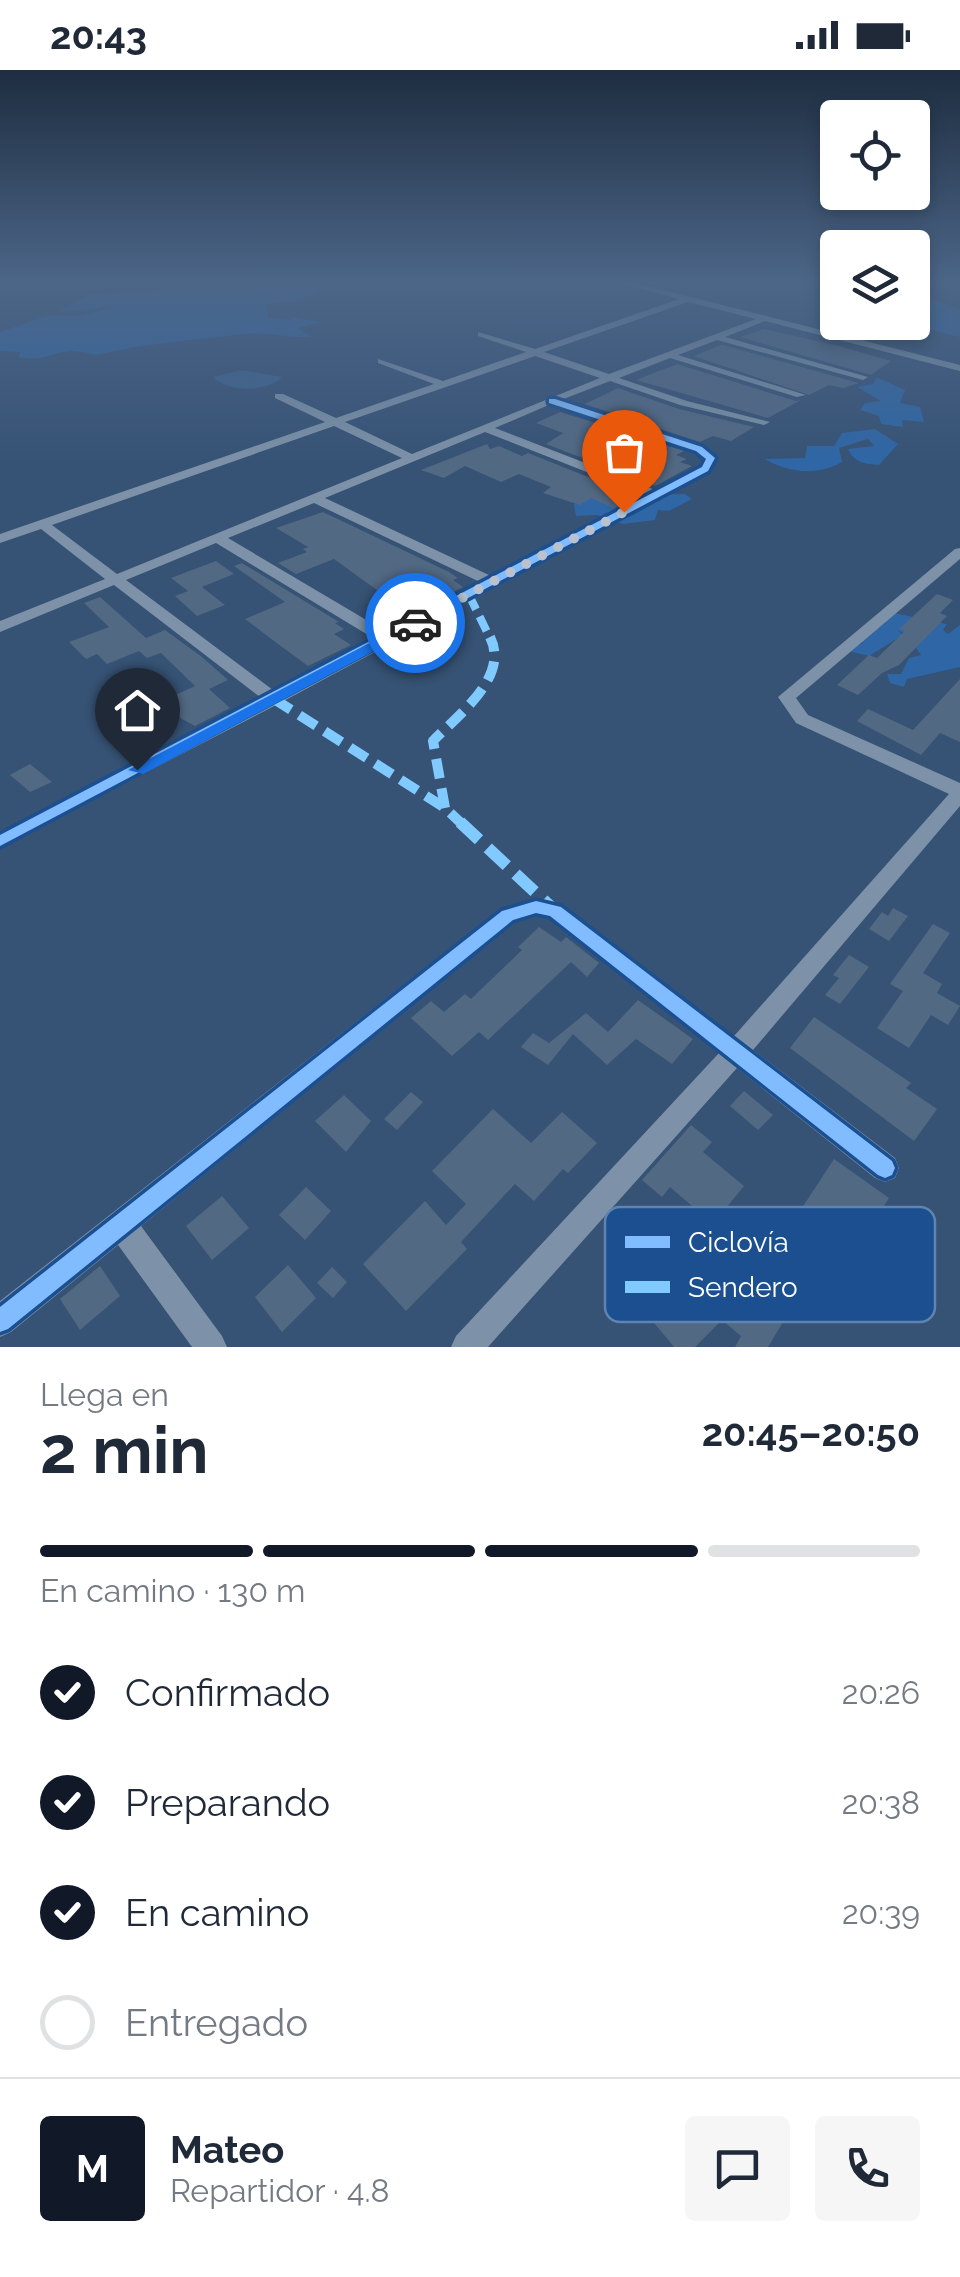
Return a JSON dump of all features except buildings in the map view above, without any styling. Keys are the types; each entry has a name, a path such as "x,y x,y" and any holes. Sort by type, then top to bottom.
{"street":[{"path":"506,343 698,407 764,422"},
{"path":"0,539 566,343"},
{"path":"0,626 84,592 108,574 219,539 697,343"},
{"path":"739,343 863,377"},
{"path":"861,343 960,368"},
{"path":"666,354 801,396"},
{"path":"381,361 445,385"},
{"path":"278,396 414,459"},
{"path":"0,841 705,469 711,458 699,450 552,401"},
{"path":"489,429 656,495"},
{"path":"316,499 492,582"},
{"path":"42,524 274,699"},
{"path":"219,539 386,639"},
{"path":"468,1347 736,1052 960,792 802,719 788,697 960,552"},
{"path":"0,1320 508,916 536,908 555,910 886,1168"},
{"path":"120,1224 211,1347"}],"shaded area":[{"path":"0,343 167,343 98,354 71,351 35,358 0,351"},
{"path":"242,370 282,377 267,386 247,389 228,386 213,377"},
{"path":"876,377 905,390 900,403 920,407 924,422 902,420 903,427 881,424 879,416 860,410 865,403 881,401 857,387 873,384"},
{"path":"875,429 898,444 879,465 857,460 848,449 874,446 868,439 839,448 842,462 813,471 793,470 765,459 805,458 807,446 834,446 842,433"},
{"path":"587,478 643,495 685,494 692,499 669,511 658,510 655,520 623,524 597,515 576,516 574,505"},
{"path":"894,613 947,624 943,630 948,634 960,625 960,667 907,679 904,687 890,683 887,674 901,674 909,658 921,655 908,636 898,630 903,635 869,656 852,652 849,648 855,642 862,644 863,631 877,621 886,624 881,619"}],"marked path":[{"path":"445,808 433,741 490,680 496,649 469,595"},
{"path":"274,699 445,808 551,907"}],"cycle path":[{"path":"0,841 705,469 711,458 699,449 552,401"},
{"path":"0,1321 508,915 536,907 555,911 885,1168"}],"way so far":[{"path":"415,623 624,512"}],"route":[{"path":"137,770 415,623"}]}
